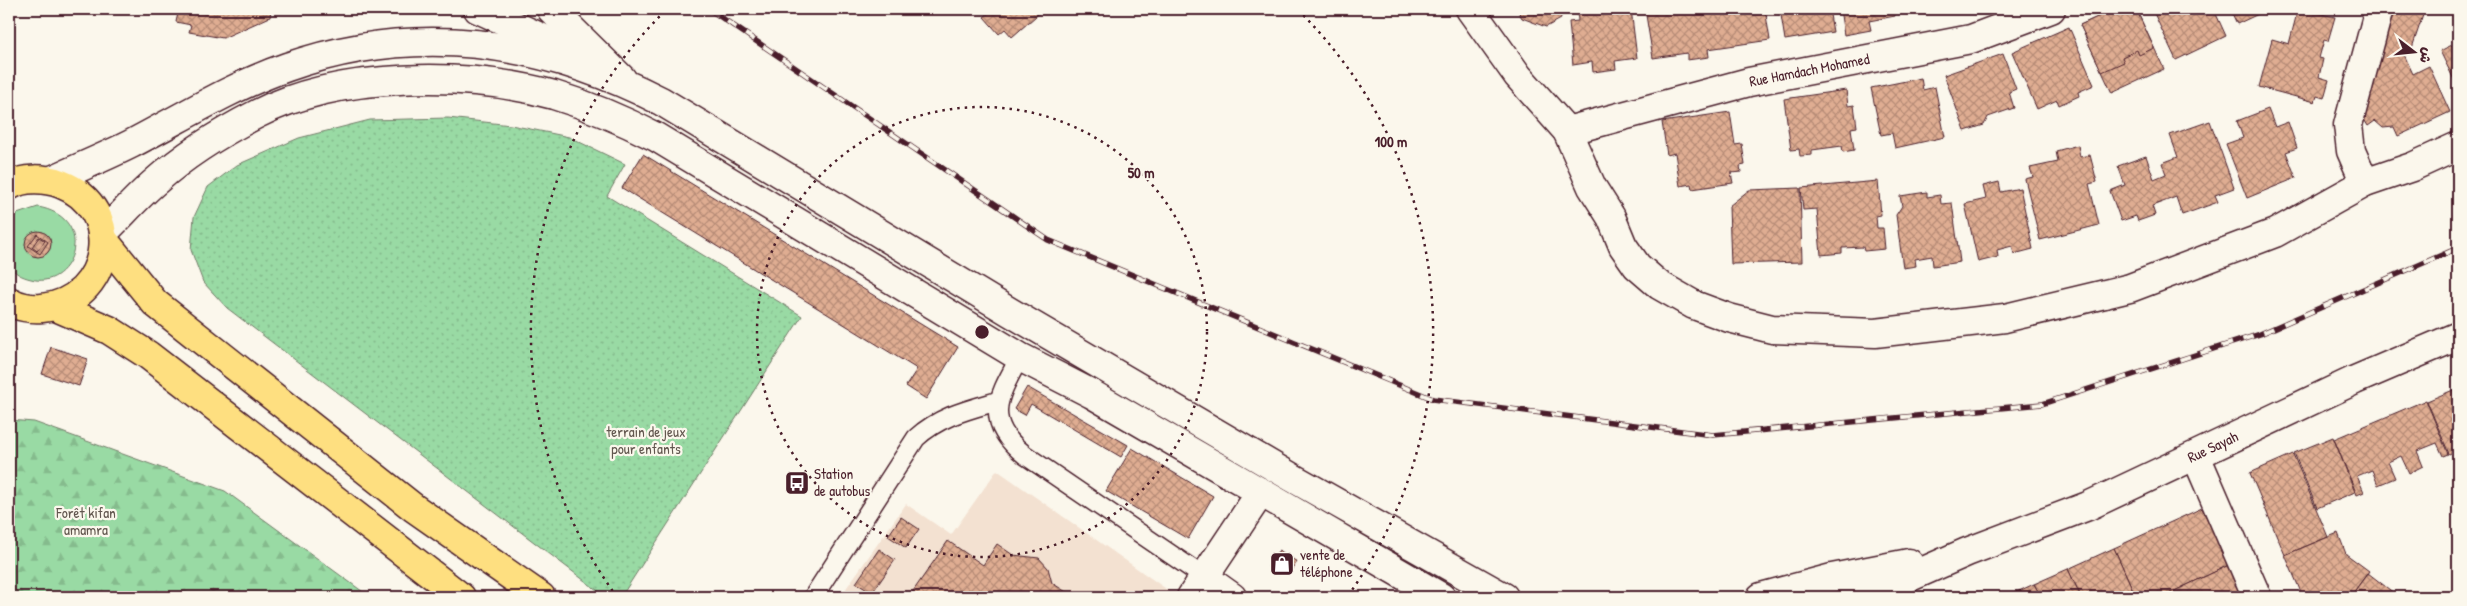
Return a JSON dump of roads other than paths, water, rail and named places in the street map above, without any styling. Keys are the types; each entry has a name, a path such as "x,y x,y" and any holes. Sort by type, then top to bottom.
{"main road":[{"path":"9,301 34,309 56,307 76,297 92,281 101,261 103,236 98,218 88,201 72,188 25,180"},
{"path":"103,236 155,303 414,508 541,597"},
{"path":"56,307 109,330 148,355 456,595"}],"street":[{"path":"462,9 475,20 493,46"},
{"path":"478,9 575,53 734,144 888,240 1294,478 1504,597"},
{"path":"551,9 627,84"},
{"path":"1470,9 1518,76 1568,131 1592,187 1611,217 1623,246 1637,266 1659,285 1694,305 1729,318 1772,329 1875,333 1996,319 2130,288 2275,234 2365,183 2412,166 2458,146"},
{"name":"Rue Hamdach Mohamed","path":"1568,131 1749,82 1971,39 2051,9"},
{"path":"2365,183 2351,151 2348,125 2379,9"},
{"path":"25,180 131,144 247,83 287,67 337,52 386,44 437,40 525,51 555,59 627,84"},
{"path":"103,236 156,181 187,156 258,113 317,90 409,78 510,86 554,95 618,118 656,137 1020,357 1092,394 1441,597"},
{"name":"Rue Sayah","path":"1851,597 1908,578 1967,552 2088,506 2354,380 2458,336"},
{"path":"2196,456 2257,597"},
{"path":"1232,597 1197,587 1261,492"},
{"name":"Rue Sayah","path":"1761,597 1832,578 1967,552"}],"lane":[{"path":"1020,357 998,401 998,420 1003,434 1012,445 1197,587"},
{"path":"812,597 916,438 946,416 998,401"}],"railway":[{"path":"709,9 1048,240 1433,399 1713,435 2042,404 2260,334 2458,248"}],"place":[{"name":"Station de autobus","path":"797,483"},
{"name":"vente de téléphone","path":"1282,564"}],"park label":[{"name":"terrain de jeux pour enfants","path":"646,440"},
{"name":"Forêt kifan amamra","path":"86,522"}]}
